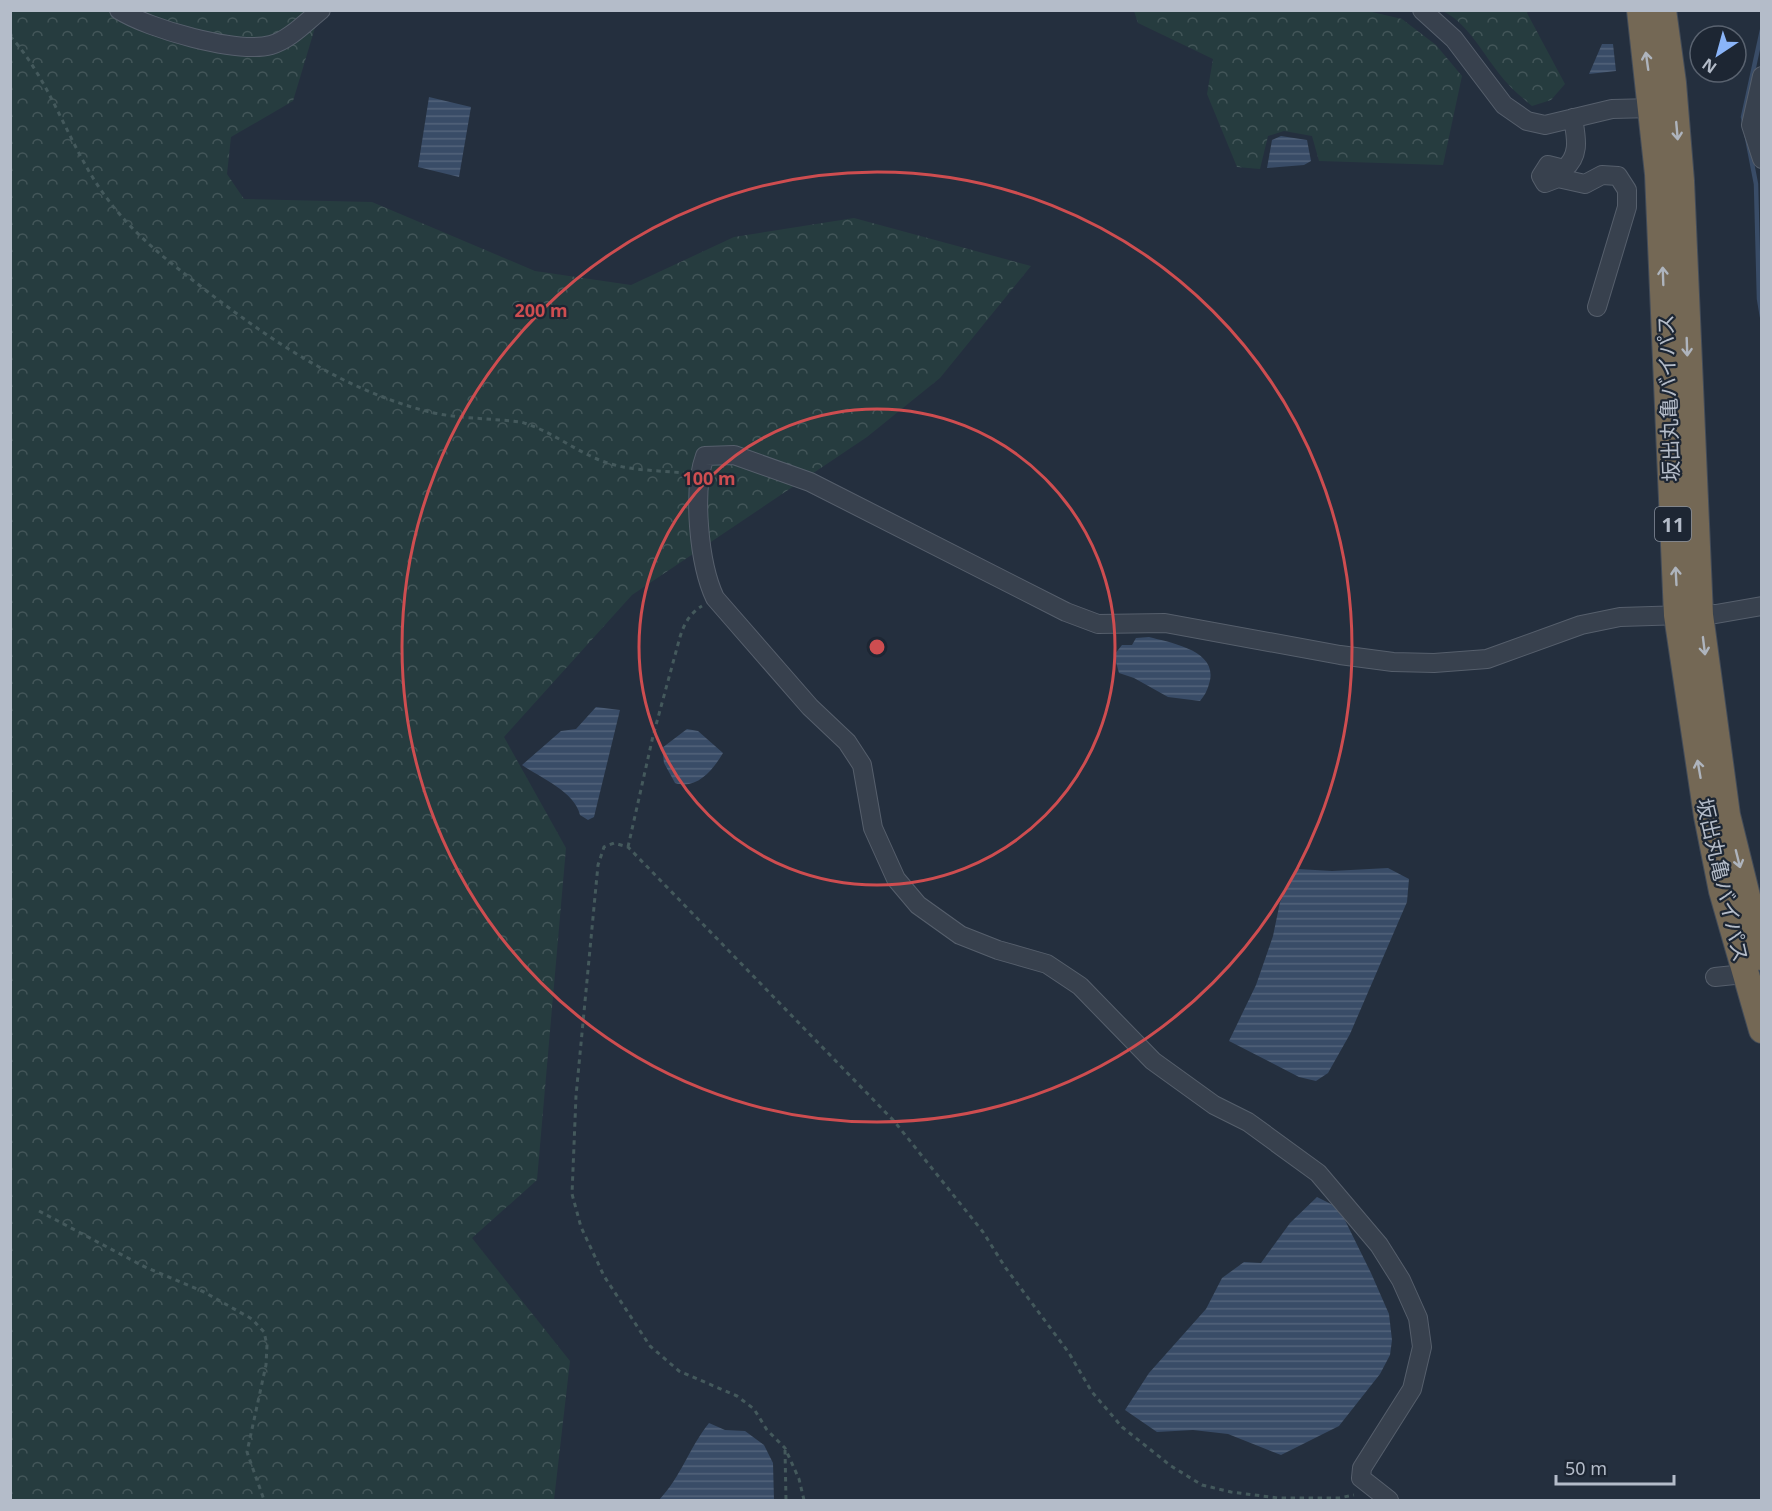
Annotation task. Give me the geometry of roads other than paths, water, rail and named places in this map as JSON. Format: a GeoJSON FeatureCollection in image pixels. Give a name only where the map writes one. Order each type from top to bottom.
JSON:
{"type":"FeatureCollection","features":[{"type":"Feature","properties":{"kind":"highway","name":"坂出丸亀バイパス"},"geometry":{"type":"LineString","coordinates":[[1640,10],[1653,108],[1689,615],[1727,815],[1753,966],[1761,1030]]}},
{"type":"Feature","properties":{"kind":"highway","name":"坂出丸亀バイパス"},"geometry":{"type":"LineString","coordinates":[[1663,10],[1673,83],[1681,181],[1689,615]]}},
{"type":"Feature","properties":{"kind":"street"},"geometry":{"type":"LineString","coordinates":[[119,10],[146,25],[249,48],[273,44],[296,31],[321,10]]}},
{"type":"Feature","properties":{"kind":"street"},"geometry":{"type":"LineString","coordinates":[[1422,10],[1454,39],[1504,105],[1527,121],[1545,125],[1612,109],[1653,108]]}},
{"type":"Feature","properties":{"kind":"street"},"geometry":{"type":"LineString","coordinates":[[1761,76],[1751,125],[1761,159]]}},
{"type":"Feature","properties":{"kind":"street"},"geometry":{"type":"LineString","coordinates":[[1573,118],[1577,147],[1573,162],[1564,168],[1548,165],[1541,176],[1545,183],[1558,178],[1586,184],[1602,175],[1618,176],[1628,190],[1627,207],[1597,307]]}},
{"type":"Feature","properties":{"kind":"street"},"geometry":{"type":"LineString","coordinates":[[1383,1496],[1361,1478],[1362,1468],[1412,1389],[1422,1347],[1418,1318],[1401,1280],[1379,1245],[1318,1173],[1248,1122],[1214,1106],[1153,1061],[1080,986],[1047,964],[998,950],[960,935],[918,905],[896,879],[873,828],[862,765],[847,742],[810,707],[715,598],[708,584],[698,512],[698,474],[705,456],[734,455],[810,482],[1066,612],[1098,624],[1164,623],[1340,655],[1393,662],[1434,663],[1487,659],[1591,623],[1620,617],[1689,615],[1761,606]]}},
{"type":"Feature","properties":{"kind":"street"},"geometry":{"type":"LineString","coordinates":[[1715,977],[1753,966]]}},
{"type":"Feature","properties":{"kind":"water"},"geometry":{"type":"Polygon","coordinates":[[[1602,44],[1613,44],[1616,71],[1589,74],[1602,44]]]}},
{"type":"Feature","properties":{"kind":"water"},"geometry":{"type":"Polygon","coordinates":[[[429,97],[471,107],[459,177],[418,167],[429,97]]]}},
{"type":"Feature","properties":{"kind":"water"},"geometry":{"type":"Polygon","coordinates":[[[1281,136],[1307,140],[1311,161],[1304,165],[1267,168],[1272,140],[1281,136]]]}},
{"type":"Feature","properties":{"kind":"water"},"geometry":{"type":"Polygon","coordinates":[[[1149,637],[1192,650],[1208,664],[1211,673],[1209,684],[1200,701],[1168,697],[1134,678],[1119,673],[1114,655],[1122,645],[1132,645],[1136,638],[1149,637]]]}},
{"type":"Feature","properties":{"kind":"water"},"geometry":{"type":"Polygon","coordinates":[[[596,707],[620,710],[594,817],[588,820],[580,815],[572,799],[564,792],[522,765],[561,731],[576,729],[596,707]]]}},
{"type":"Feature","properties":{"kind":"water"},"geometry":{"type":"Polygon","coordinates":[[[687,729],[698,731],[723,753],[704,777],[690,784],[675,783],[664,763],[662,748],[687,729]]]}},
{"type":"Feature","properties":{"kind":"water"},"geometry":{"type":"Polygon","coordinates":[[[1388,868],[1409,879],[1407,902],[1350,1034],[1328,1073],[1316,1081],[1299,1077],[1229,1041],[1256,985],[1273,936],[1280,902],[1298,869],[1332,871],[1388,868]]]}},
{"type":"Feature","properties":{"kind":"water"},"geometry":{"type":"Polygon","coordinates":[[[1317,1197],[1339,1208],[1389,1314],[1392,1340],[1390,1355],[1380,1374],[1339,1426],[1281,1455],[1228,1434],[1193,1430],[1157,1432],[1125,1410],[1149,1373],[1206,1309],[1222,1278],[1244,1262],[1261,1263],[1290,1223],[1317,1197]]]}},
{"type":"Feature","properties":{"kind":"water"},"geometry":{"type":"Polygon","coordinates":[[[709,1423],[725,1430],[745,1431],[764,1445],[773,1463],[774,1500],[659,1500],[673,1482],[709,1423]]]}},
{"type":"Feature","properties":{"kind":"waterway"},"geometry":{"type":"LineString","coordinates":[[1762,30],[1743,117],[1756,184],[1759,299],[1762,317]]}}]}
